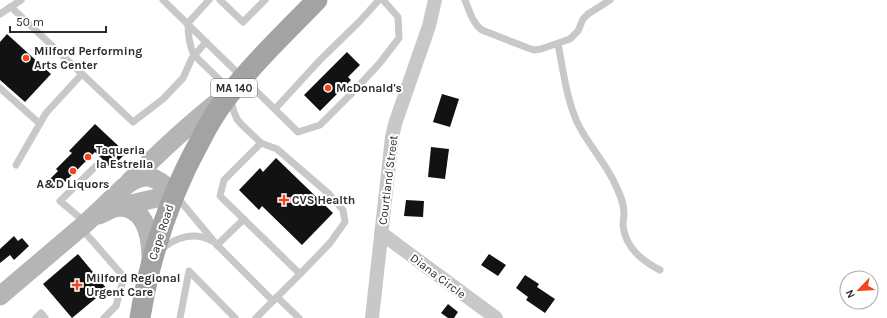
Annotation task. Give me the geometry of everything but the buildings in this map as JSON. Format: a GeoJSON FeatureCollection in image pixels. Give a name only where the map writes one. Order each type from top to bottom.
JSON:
{"type":"FeatureCollection","features":[{"type":"Feature","properties":{"kind":"main road","name":"MA 140"},"geometry":{"type":"LineString","coordinates":[[174,194],[199,142],[218,109],[237,85],[317,0]]}},
{"type":"Feature","properties":{"kind":"main road"},"geometry":{"type":"LineString","coordinates":[[0,296],[84,225],[182,131],[237,85]]}},
{"type":"Feature","properties":{"kind":"main road"},"geometry":{"type":"LineString","coordinates":[[124,187],[130,182],[139,178],[147,177],[161,181],[174,194]]}},
{"type":"Feature","properties":{"kind":"main road"},"geometry":{"type":"LineString","coordinates":[[84,225],[105,212],[119,207],[174,194]]}},
{"type":"Feature","properties":{"kind":"main road","name":"Cape Road"},"geometry":{"type":"LineString","coordinates":[[140,318],[151,263],[161,228],[174,194]]}},
{"type":"Feature","properties":{"kind":"main road"},"geometry":{"type":"LineString","coordinates":[[119,207],[127,207],[131,209],[144,221],[150,242],[151,263]]}},
{"type":"Feature","properties":{"kind":"street","name":"Courtland Street"},"geometry":{"type":"LineString","coordinates":[[372,318],[393,131],[429,26],[435,0]]}},
{"type":"Feature","properties":{"kind":"street","name":"Diana Circle"},"geometry":{"type":"LineString","coordinates":[[381,233],[496,318]]}},
{"type":"Feature","properties":{"kind":"lane"},"geometry":{"type":"LineString","coordinates":[[0,14],[21,0]]}},
{"type":"Feature","properties":{"kind":"lane"},"geometry":{"type":"LineString","coordinates":[[163,0],[206,42],[237,85],[232,105],[237,119],[261,143],[277,149],[329,194],[343,210],[345,222],[330,243],[256,318]]}},
{"type":"Feature","properties":{"kind":"lane"},"geometry":{"type":"LineString","coordinates":[[210,0],[188,23],[190,46],[194,55],[275,109],[298,132],[320,125],[379,64],[399,38],[398,17],[384,0]]}},
{"type":"Feature","properties":{"kind":"lane"},"geometry":{"type":"LineString","coordinates":[[220,0],[243,22],[264,0]]}},
{"type":"Feature","properties":{"kind":"lane"},"geometry":{"type":"LineString","coordinates":[[275,109],[320,60],[380,0]]}},
{"type":"Feature","properties":{"kind":"lane"},"geometry":{"type":"LineString","coordinates":[[465,0],[478,28],[534,50],[558,44],[570,39],[578,30],[588,14],[610,0]]}},
{"type":"Feature","properties":{"kind":"lane"},"geometry":{"type":"LineString","coordinates":[[11,7],[133,122],[163,99],[183,78],[194,55],[206,42]]}},
{"type":"Feature","properties":{"kind":"lane"},"geometry":{"type":"LineString","coordinates":[[558,44],[574,114],[581,130],[607,169],[620,194],[624,213],[624,233],[628,242],[641,259],[660,270]]}},
{"type":"Feature","properties":{"kind":"lane"},"geometry":{"type":"LineString","coordinates":[[16,165],[46,113],[82,74]]}},
{"type":"Feature","properties":{"kind":"lane"},"geometry":{"type":"LineString","coordinates":[[0,88],[39,123]]}},
{"type":"Feature","properties":{"kind":"lane"},"geometry":{"type":"LineString","coordinates":[[261,143],[224,180],[220,196],[300,274]]}},
{"type":"Feature","properties":{"kind":"lane"},"geometry":{"type":"LineString","coordinates":[[98,165],[60,201],[84,225],[124,277],[116,306],[104,318]]}},
{"type":"Feature","properties":{"kind":"lane"},"geometry":{"type":"LineString","coordinates":[[174,194],[217,245],[275,299],[299,318]]}},
{"type":"Feature","properties":{"kind":"lane"},"geometry":{"type":"LineString","coordinates":[[217,245],[244,219]]}},
{"type":"Feature","properties":{"kind":"lane"},"geometry":{"type":"LineString","coordinates":[[151,263],[155,256],[168,244],[185,237],[200,236],[217,245]]}},
{"type":"Feature","properties":{"kind":"lane"},"geometry":{"type":"LineString","coordinates":[[180,318],[189,271],[235,318]]}},
{"type":"Feature","properties":{"kind":"lane"},"geometry":{"type":"LineString","coordinates":[[36,318],[41,313],[45,318]]}},
{"type":"Feature","properties":{"kind":"place","name":"Milford Performing Arts Center"},"geometry":{"type":"Point","coordinates":[26,58]}},
{"type":"Feature","properties":{"kind":"place","name":"McDonald's"},"geometry":{"type":"Point","coordinates":[328,88]}},
{"type":"Feature","properties":{"kind":"place","name":"Taqueria la Estrella"},"geometry":{"type":"Point","coordinates":[88,157]}},
{"type":"Feature","properties":{"kind":"place","name":"A&D Liquors"},"geometry":{"type":"Point","coordinates":[73,171]}},
{"type":"Feature","properties":{"kind":"place","name":"CVS Health"},"geometry":{"type":"Point","coordinates":[284,200]}},
{"type":"Feature","properties":{"kind":"place","name":"Milford Regional Urgent Care"},"geometry":{"type":"Point","coordinates":[77,285]}}]}
